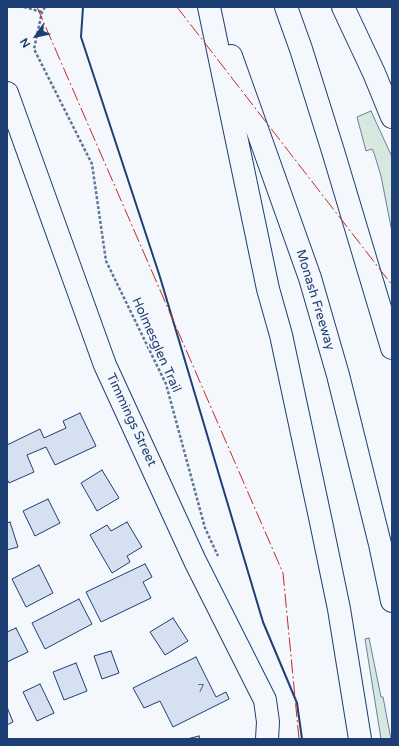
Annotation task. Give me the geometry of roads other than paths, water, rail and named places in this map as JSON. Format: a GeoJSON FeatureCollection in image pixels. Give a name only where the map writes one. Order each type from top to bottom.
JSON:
{"type":"FeatureCollection","features":[{"type":"Feature","properties":{"kind":"main road"},"geometry":{"type":"LineString","coordinates":[[209,7],[268,289],[281,335],[323,530],[339,609],[360,739]]}},
{"type":"Feature","properties":{"kind":"main road","name":"Monash Freeway"},"geometry":{"type":"LineString","coordinates":[[214,7],[310,278],[340,382],[380,544],[392,601]]}},
{"type":"Feature","properties":{"kind":"main road"},"geometry":{"type":"LineString","coordinates":[[286,7],[301,49],[333,151],[392,348]]}},
{"type":"Feature","properties":{"kind":"main road"},"geometry":{"type":"LineString","coordinates":[[343,7],[374,73],[392,116]]}},
{"type":"Feature","properties":{"kind":"main road","name":"Timmings Street"},"geometry":{"type":"LineString","coordinates":[[7,93],[105,364],[196,561],[265,700],[268,722],[267,739]]}}]}
